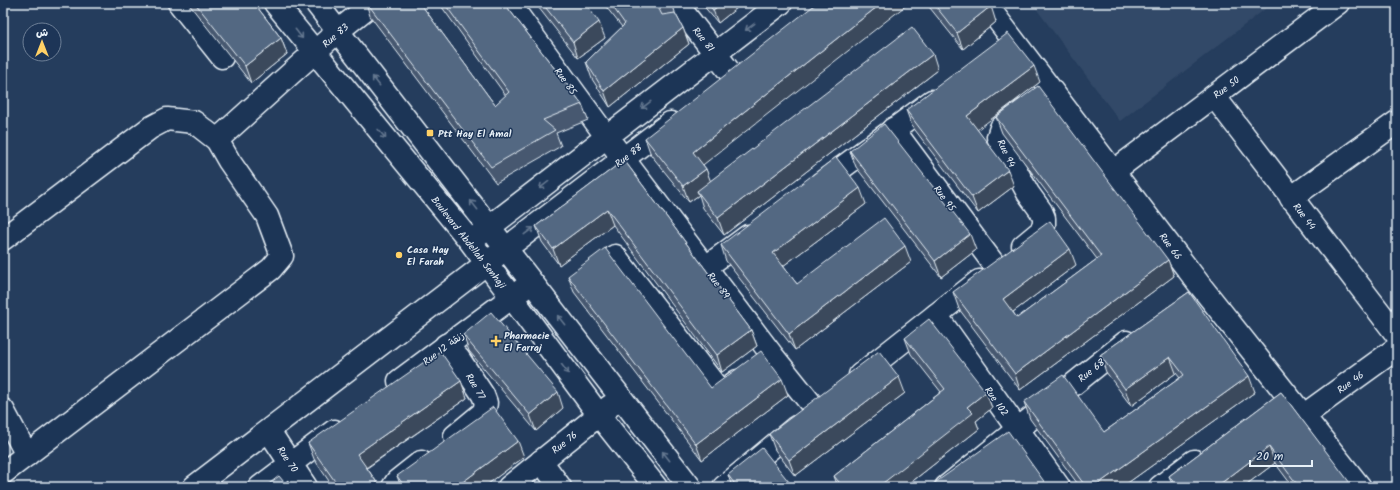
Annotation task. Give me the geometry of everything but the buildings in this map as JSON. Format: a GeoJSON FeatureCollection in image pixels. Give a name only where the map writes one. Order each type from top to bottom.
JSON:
{"type":"FeatureCollection","features":[{"type":"Feature","properties":{"kind":"street"},"geometry":{"type":"LineString","coordinates":[[179,3],[222,57]]}},
{"type":"Feature","properties":{"kind":"street","name":"Boulevard Abdellah Senhaji"},"geometry":{"type":"LineString","coordinates":[[275,3],[470,241],[599,414],[656,487]]}},
{"type":"Feature","properties":{"kind":"street"},"geometry":{"type":"LineString","coordinates":[[316,3],[491,227],[620,398],[690,487]]}},
{"type":"Feature","properties":{"kind":"street","name":"Rue 83"},"geometry":{"type":"LineString","coordinates":[[217,140],[338,32],[373,3]]}},
{"type":"Feature","properties":{"kind":"street","name":"Rue 85"},"geometry":{"type":"LineString","coordinates":[[509,3],[606,136],[624,158]]}},
{"type":"Feature","properties":{"kind":"street","name":"Rue 81"},"geometry":{"type":"LineString","coordinates":[[676,3],[732,75]]}},
{"type":"Feature","properties":{"kind":"street"},"geometry":{"type":"LineString","coordinates":[[470,241],[491,227],[606,136],[781,3]]}},
{"type":"Feature","properties":{"kind":"street","name":"Rue 66"},"geometry":{"type":"LineString","coordinates":[[985,3],[1053,89],[1199,284],[1360,487]]}},
{"type":"Feature","properties":{"kind":"street","name":"Rue 50"},"geometry":{"type":"LineString","coordinates":[[1114,171],[1338,3]]}},
{"type":"Feature","properties":{"kind":"street"},"geometry":{"type":"LineString","coordinates":[[995,54],[1014,40]]}},
{"type":"Feature","properties":{"kind":"street"},"geometry":{"type":"LineString","coordinates":[[714,89],[751,61]]}},
{"type":"Feature","properties":{"kind":"street"},"geometry":{"type":"LineString","coordinates":[[806,194],[950,87]]}},
{"type":"Feature","properties":{"kind":"street","name":"Rue 94"},"geometry":{"type":"LineString","coordinates":[[996,267],[1041,231],[1044,225],[1041,211],[1028,193],[998,137],[1001,128],[1053,89]]}},
{"type":"Feature","properties":{"kind":"street","name":"Rue 44"},"geometry":{"type":"LineString","coordinates":[[1214,96],[1397,335]]}},
{"type":"Feature","properties":{"kind":"street","name":"Rue 88"},"geometry":{"type":"LineString","coordinates":[[194,487],[269,431],[486,262],[684,112]]}},
{"type":"Feature","properties":{"kind":"street"},"geometry":{"type":"LineString","coordinates":[[3,239],[150,128],[167,119],[194,122],[217,140],[229,161],[266,216],[282,256],[271,268],[3,473]]}},
{"type":"Feature","properties":{"kind":"street"},"geometry":{"type":"LineString","coordinates":[[1291,198],[1397,122]]}},
{"type":"Feature","properties":{"kind":"street","name":"Rue 95"},"geometry":{"type":"LineString","coordinates":[[893,129],[996,267]]}},
{"type":"Feature","properties":{"kind":"street","name":"Rue 89"},"geometry":{"type":"LineString","coordinates":[[624,158],[706,267],[761,363],[816,410]]}},
{"type":"Feature","properties":{"kind":"street"},"geometry":{"type":"LineString","coordinates":[[706,267],[762,226]]}},
{"type":"Feature","properties":{"kind":"street"},"geometry":{"type":"LineString","coordinates":[[615,256],[721,393],[761,363]]}},
{"type":"Feature","properties":{"kind":"street"},"geometry":{"type":"LineString","coordinates":[[724,487],[816,410],[996,267]]}},
{"type":"Feature","properties":{"kind":"street","name":"Rue 12 زنقة"},"geometry":{"type":"LineString","coordinates":[[385,392],[532,282]]}},
{"type":"Feature","properties":{"kind":"street"},"geometry":{"type":"LineString","coordinates":[[1181,298],[1199,284]]}},
{"type":"Feature","properties":{"kind":"street","name":"Rue 102"},"geometry":{"type":"LineString","coordinates":[[936,315],[1059,487]]}},
{"type":"Feature","properties":{"kind":"street","name":"Rue 68"},"geometry":{"type":"LineString","coordinates":[[946,487],[1145,327]]}},
{"type":"Feature","properties":{"kind":"street","name":"Rue 77"},"geometry":{"type":"LineString","coordinates":[[393,487],[397,481],[484,412],[486,403],[483,396],[459,360],[446,345]]}},
{"type":"Feature","properties":{"kind":"street","name":"Rue 46"},"geometry":{"type":"LineString","coordinates":[[1303,416],[1397,348]]}},
{"type":"Feature","properties":{"kind":"street"},"geometry":{"type":"LineString","coordinates":[[1266,406],[1285,392]]}},
{"type":"Feature","properties":{"kind":"street","name":"Rue 76"},"geometry":{"type":"LineString","coordinates":[[509,487],[620,398]]}},
{"type":"Feature","properties":{"kind":"street"},"geometry":{"type":"LineString","coordinates":[[3,410],[27,455]]}},
{"type":"Feature","properties":{"kind":"street"},"geometry":{"type":"LineString","coordinates":[[260,487],[348,421]]}},
{"type":"Feature","properties":{"kind":"street","name":"Rue 70"},"geometry":{"type":"LineString","coordinates":[[269,431],[306,487]]}},
{"type":"Feature","properties":{"kind":"street"},"geometry":{"type":"LineString","coordinates":[[1160,487],[1210,449]]}},
{"type":"Feature","properties":{"kind":"street"},"geometry":{"type":"LineString","coordinates":[[541,461],[560,487]]}},
{"type":"Feature","properties":{"kind":"shaded area"},"geometry":{"type":"Polygon","coordinates":[[[1032,3],[1273,3],[1120,121],[1032,3]]]}},
{"type":"Feature","properties":{"kind":"place","name":"Ptt Hay El Amal"},"geometry":{"type":"Point","coordinates":[430,133]}},
{"type":"Feature","properties":{"kind":"place","name":"Casa Hay El Farah"},"geometry":{"type":"Point","coordinates":[399,255]}},
{"type":"Feature","properties":{"kind":"place","name":"Pharmacie El Farraj"},"geometry":{"type":"Point","coordinates":[496,341]}}]}
